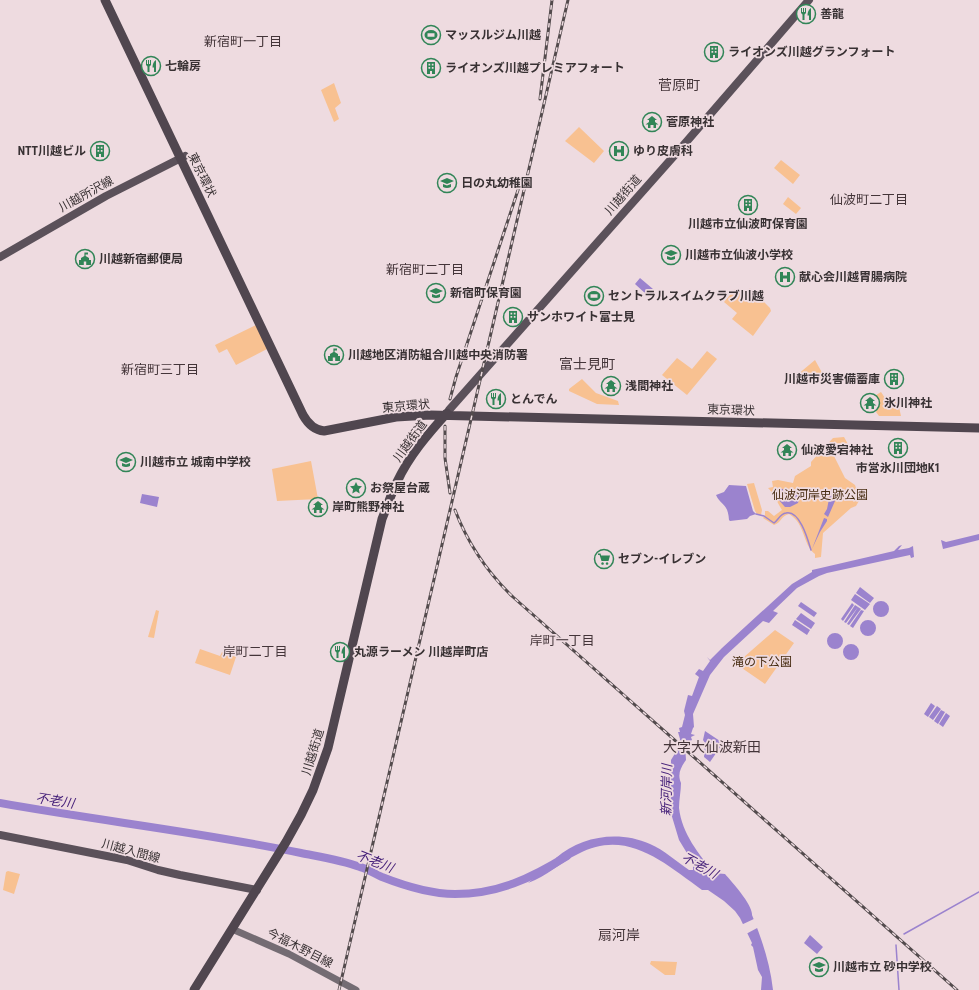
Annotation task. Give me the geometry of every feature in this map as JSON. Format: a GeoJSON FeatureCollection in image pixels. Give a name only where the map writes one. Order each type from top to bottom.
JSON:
{"type":"FeatureCollection","features":[{"type":"Feature","properties":{"kind":"highway","name":"東京環状"},"geometry":{"type":"LineString","coordinates":[[105,0],[307,412],[312,419],[321,424],[329,425],[413,411],[465,414],[979,422]]}},
{"type":"Feature","properties":{"kind":"highway","name":"東京環状"},"geometry":{"type":"LineString","coordinates":[[110,0],[182,157],[308,423],[316,429],[324,431],[396,417],[447,413]]}},
{"type":"Feature","properties":{"kind":"highway","name":"川越街道"},"geometry":{"type":"LineString","coordinates":[[194,990],[285,844],[313,790],[328,748],[379,531],[386,509],[394,487],[403,471],[431,430],[447,413]]}},
{"type":"Feature","properties":{"kind":"highway","name":"東京環状"},"geometry":{"type":"LineString","coordinates":[[479,414],[979,428]]}},
{"type":"Feature","properties":{"kind":"highway"},"geometry":{"type":"LineString","coordinates":[[424,416],[432,423],[431,430]]}},
{"type":"Feature","properties":{"kind":"main road","name":"川越街道"},"geometry":{"type":"LineString","coordinates":[[447,413],[681,148],[809,0]]}},
{"type":"Feature","properties":{"kind":"main road","name":"川越所沢線"},"geometry":{"type":"LineString","coordinates":[[0,257],[100,199],[182,157]]}},
{"type":"Feature","properties":{"kind":"main road","name":"川越入間線"},"geometry":{"type":"LineString","coordinates":[[0,835],[127,860],[158,870],[257,890]]}},
{"type":"Feature","properties":{"kind":"main road","name":"今福木野目線"},"geometry":{"type":"LineString","coordinates":[[232,929],[289,954],[356,990]]}},
{"type":"Feature","properties":{"kind":"green space"},"geometry":{"type":"Polygon","coordinates":[[[334,83],[341,103],[335,108],[339,119],[334,122],[321,90],[334,83]]]}},
{"type":"Feature","properties":{"kind":"green space"},"geometry":{"type":"Polygon","coordinates":[[[579,127],[604,151],[594,163],[565,141],[579,127]]]}},
{"type":"Feature","properties":{"kind":"green space"},"geometry":{"type":"Polygon","coordinates":[[[781,160],[800,175],[793,184],[774,168],[781,160]]]}},
{"type":"Feature","properties":{"kind":"green space"},"geometry":{"type":"Polygon","coordinates":[[[788,197],[801,208],[796,214],[783,204],[788,197]]]}},
{"type":"Feature","properties":{"kind":"green space"},"geometry":{"type":"Polygon","coordinates":[[[750,288],[770,308],[771,311],[753,336],[732,319],[737,313],[724,302],[735,289],[743,294],[750,288]]]}},
{"type":"Feature","properties":{"kind":"green space"},"geometry":{"type":"Polygon","coordinates":[[[256,325],[267,349],[236,365],[227,349],[219,353],[215,345],[256,325]]]}},
{"type":"Feature","properties":{"kind":"green space"},"geometry":{"type":"Polygon","coordinates":[[[707,351],[717,359],[687,395],[662,375],[677,358],[692,369],[707,351]]]}},
{"type":"Feature","properties":{"kind":"green space"},"geometry":{"type":"Polygon","coordinates":[[[815,360],[825,378],[794,384],[791,380],[815,360]]]}},
{"type":"Feature","properties":{"kind":"green space"},"geometry":{"type":"Polygon","coordinates":[[[582,379],[596,393],[618,401],[619,405],[597,404],[569,391],[569,389],[582,379]]]}},
{"type":"Feature","properties":{"kind":"green space"},"geometry":{"type":"Polygon","coordinates":[[[881,392],[887,401],[892,397],[899,407],[901,416],[879,416],[876,412],[879,406],[873,397],[881,392]]]}},
{"type":"Feature","properties":{"kind":"green space","name":"仙波河岸史跡公園"},"geometry":{"type":"Polygon","coordinates":[[[844,437],[849,446],[834,456],[845,478],[855,485],[860,499],[856,506],[851,508],[823,533],[821,557],[815,558],[815,554],[808,545],[801,528],[789,514],[784,516],[774,525],[763,518],[765,511],[768,511],[774,516],[782,510],[774,495],[768,488],[773,487],[772,481],[778,480],[793,483],[795,476],[811,466],[811,462],[833,438],[844,437]]]}},
{"type":"Feature","properties":{"kind":"green space"},"geometry":{"type":"Polygon","coordinates":[[[311,461],[318,499],[277,501],[272,469],[311,461]]]}},
{"type":"Feature","properties":{"kind":"green space"},"geometry":{"type":"Polygon","coordinates":[[[754,483],[762,510],[761,515],[757,514],[755,511],[747,484],[754,483]]]}},
{"type":"Feature","properties":{"kind":"green space"},"geometry":{"type":"Polygon","coordinates":[[[156,610],[159,611],[154,638],[148,637],[156,610]]]}},
{"type":"Feature","properties":{"kind":"green space","name":"滝の下公園"},"geometry":{"type":"Polygon","coordinates":[[[775,630],[794,643],[765,684],[736,664],[775,630]]]}},
{"type":"Feature","properties":{"kind":"green space"},"geometry":{"type":"Polygon","coordinates":[[[200,649],[220,656],[222,652],[236,657],[230,675],[195,663],[200,649]]]}},
{"type":"Feature","properties":{"kind":"green space"},"geometry":{"type":"Polygon","coordinates":[[[8,871],[20,874],[14,894],[3,890],[6,872],[8,871]]]}},
{"type":"Feature","properties":{"kind":"green space"},"geometry":{"type":"Polygon","coordinates":[[[651,961],[677,962],[675,975],[665,975],[650,964],[651,961]]]}},
{"type":"Feature","properties":{"kind":"water"},"geometry":{"type":"Polygon","coordinates":[[[640,278],[653,289],[647,295],[635,284],[640,278]]]}},
{"type":"Feature","properties":{"kind":"water"},"geometry":{"type":"Polygon","coordinates":[[[729,485],[746,486],[753,511],[756,514],[747,519],[729,520],[726,508],[716,495],[724,492],[729,485]]]}},
{"type":"Feature","properties":{"kind":"water"},"geometry":{"type":"Polygon","coordinates":[[[776,488],[783,489],[783,496],[786,500],[785,495],[793,491],[801,492],[798,503],[790,507],[785,507],[777,498],[774,490],[776,488]]]}},
{"type":"Feature","properties":{"kind":"water"},"geometry":{"type":"Polygon","coordinates":[[[835,488],[837,490],[835,501],[828,517],[824,514],[827,509],[831,489],[835,488]]]}},
{"type":"Feature","properties":{"kind":"water"},"geometry":{"type":"Polygon","coordinates":[[[142,494],[159,497],[157,507],[140,503],[142,494]]]}},
{"type":"Feature","properties":{"kind":"water"},"geometry":{"type":"Polygon","coordinates":[[[824,518],[827,519],[827,521],[812,549],[824,518]]]}},
{"type":"Feature","properties":{"kind":"water"},"geometry":{"type":"Polygon","coordinates":[[[979,534],[979,540],[943,549],[941,540],[946,542],[979,534]]]}},
{"type":"Feature","properties":{"kind":"water"},"geometry":{"type":"Polygon","coordinates":[[[902,545],[898,550],[913,546],[914,557],[911,558],[910,555],[827,573],[797,588],[773,611],[778,613],[769,623],[763,621],[724,657],[710,675],[693,714],[694,727],[691,734],[695,735],[691,737],[692,740],[686,746],[686,760],[681,768],[680,774],[681,783],[679,808],[681,817],[687,835],[708,866],[714,873],[725,874],[742,894],[749,906],[765,952],[773,990],[761,990],[762,977],[758,970],[753,947],[751,945],[752,943],[735,911],[708,890],[702,890],[673,869],[644,852],[629,847],[613,845],[596,847],[572,857],[541,877],[528,883],[559,863],[558,860],[561,858],[556,858],[566,851],[589,840],[613,836],[626,837],[655,846],[689,870],[693,870],[693,863],[679,840],[670,810],[669,792],[671,760],[679,747],[680,739],[678,732],[680,732],[679,728],[682,727],[688,695],[692,696],[699,677],[695,674],[699,669],[703,671],[710,661],[707,657],[710,660],[792,584],[812,572],[812,570],[894,551],[902,545]]]}},
{"type":"Feature","properties":{"kind":"water"},"geometry":{"type":"Polygon","coordinates":[[[860,587],[874,598],[870,603],[856,593],[860,587]]]}},
{"type":"Feature","properties":{"kind":"water"},"geometry":{"type":"Polygon","coordinates":[[[855,594],[870,604],[865,610],[851,600],[855,594]]]}},
{"type":"Feature","properties":{"kind":"water"},"geometry":{"type":"Polygon","coordinates":[[[881,601],[887,603],[889,609],[887,615],[881,617],[875,615],[873,609],[875,603],[881,601]]]}},
{"type":"Feature","properties":{"kind":"water"},"geometry":{"type":"Polygon","coordinates":[[[801,602],[817,613],[814,617],[798,606],[801,602]]]}},
{"type":"Feature","properties":{"kind":"water"},"geometry":{"type":"Polygon","coordinates":[[[852,603],[854,605],[843,621],[841,619],[852,603]]]}},
{"type":"Feature","properties":{"kind":"water"},"geometry":{"type":"Polygon","coordinates":[[[855,605],[858,607],[846,623],[844,622],[855,605]]]}},
{"type":"Feature","properties":{"kind":"water"},"geometry":{"type":"Polygon","coordinates":[[[858,607],[861,609],[849,625],[847,624],[858,607]]]}},
{"type":"Feature","properties":{"kind":"water"},"geometry":{"type":"Polygon","coordinates":[[[861,610],[864,611],[853,628],[850,626],[861,610]]]}},
{"type":"Feature","properties":{"kind":"water"},"geometry":{"type":"Polygon","coordinates":[[[801,613],[815,623],[811,629],[796,619],[801,613]]]}},
{"type":"Feature","properties":{"kind":"water"},"geometry":{"type":"Polygon","coordinates":[[[795,620],[810,630],[807,635],[792,625],[795,620]]]}},
{"type":"Feature","properties":{"kind":"water"},"geometry":{"type":"Polygon","coordinates":[[[865,620],[871,620],[876,625],[874,634],[871,636],[865,636],[860,631],[860,625],[865,620]]]}},
{"type":"Feature","properties":{"kind":"water"},"geometry":{"type":"Polygon","coordinates":[[[835,633],[842,638],[843,641],[838,648],[835,649],[828,644],[827,641],[832,634],[835,633]]]}},
{"type":"Feature","properties":{"kind":"water"},"geometry":{"type":"Polygon","coordinates":[[[851,644],[858,649],[859,652],[854,659],[851,660],[844,655],[843,652],[848,645],[851,644]]]}},
{"type":"Feature","properties":{"kind":"water"},"geometry":{"type":"Polygon","coordinates":[[[931,703],[935,706],[928,717],[924,714],[931,703]]]}},
{"type":"Feature","properties":{"kind":"water"},"geometry":{"type":"Polygon","coordinates":[[[937,706],[941,709],[933,720],[929,717],[937,706]]]}},
{"type":"Feature","properties":{"kind":"water"},"geometry":{"type":"Polygon","coordinates":[[[941,710],[945,712],[938,724],[934,721],[941,710]]]}},
{"type":"Feature","properties":{"kind":"water"},"geometry":{"type":"Polygon","coordinates":[[[946,713],[950,716],[943,727],[939,724],[946,713]]]}},
{"type":"Feature","properties":{"kind":"water"},"geometry":{"type":"Polygon","coordinates":[[[705,731],[723,743],[710,762],[704,757],[705,743],[703,740],[705,731]]]}},
{"type":"Feature","properties":{"kind":"water"},"geometry":{"type":"Polygon","coordinates":[[[810,935],[823,947],[817,954],[804,943],[810,935]]]}},
{"type":"Feature","properties":{"kind":"pier"},"geometry":{"type":"Polygon","coordinates":[[[678,740],[687,748],[687,755],[677,746],[678,740]]]}},
{"type":"Feature","properties":{"kind":"pier"},"geometry":{"type":"Polygon","coordinates":[[[756,918],[759,927],[746,934],[741,925],[756,918]]]}},
{"type":"Feature","properties":{"kind":"waterway"},"geometry":{"type":"LineString","coordinates":[[756,514],[764,516],[774,523],[784,514],[791,513],[803,527],[811,550]]}},
{"type":"Feature","properties":{"kind":"waterway","name":"不老川"},"geometry":{"type":"LineString","coordinates":[[0,803],[226,839],[323,857],[346,862],[369,870],[382,877],[409,886],[446,894],[471,893],[500,888],[528,878],[567,856]]}},
{"type":"Feature","properties":{"kind":"waterway"},"geometry":{"type":"LineString","coordinates":[[904,934],[979,892]]}},
{"type":"Feature","properties":{"kind":"waterway"},"geometry":{"type":"LineString","coordinates":[[896,945],[899,990]]}},
{"type":"Feature","properties":{"kind":"railway"},"geometry":{"type":"LineString","coordinates":[[540,99],[552,0]]}},
{"type":"Feature","properties":{"kind":"railway"},"geometry":{"type":"LineString","coordinates":[[339,990],[568,0]]}},
{"type":"Feature","properties":{"kind":"railway"},"geometry":{"type":"LineString","coordinates":[[450,399],[520,184]]}},
{"type":"Feature","properties":{"kind":"railway"},"geometry":{"type":"LineString","coordinates":[[445,426],[445,458],[450,493]]}},
{"type":"Feature","properties":{"kind":"railway"},"geometry":{"type":"LineString","coordinates":[[455,510],[472,546],[479,557],[495,578],[513,597],[957,990]]}},
{"type":"Feature","properties":{"kind":"place","name":"善龍"},"geometry":{"type":"Point","coordinates":[806,14]}},
{"type":"Feature","properties":{"kind":"place","name":"マッスルジム川越"},"geometry":{"type":"Point","coordinates":[431,35]}},
{"type":"Feature","properties":{"kind":"place","name":"ライオンズ川越グランフォート"},"geometry":{"type":"Point","coordinates":[714,52]}},
{"type":"Feature","properties":{"kind":"place","name":"七輪房"},"geometry":{"type":"Point","coordinates":[151,66]}},
{"type":"Feature","properties":{"kind":"place","name":"ライオンズ川越プレミアフォート"},"geometry":{"type":"Point","coordinates":[431,68]}},
{"type":"Feature","properties":{"kind":"place","name":"菅原神社"},"geometry":{"type":"Point","coordinates":[652,122]}},
{"type":"Feature","properties":{"kind":"place","name":"NTT川越ビル"},"geometry":{"type":"Point","coordinates":[100,151]}},
{"type":"Feature","properties":{"kind":"place","name":"ゆり皮膚科"},"geometry":{"type":"Point","coordinates":[619,151]}},
{"type":"Feature","properties":{"kind":"place","name":"日の丸幼稚園"},"geometry":{"type":"Point","coordinates":[447,183]}},
{"type":"Feature","properties":{"kind":"place","name":"川越市立仙波町保育園"},"geometry":{"type":"Point","coordinates":[748,205]}},
{"type":"Feature","properties":{"kind":"place","name":"川越市立仙波小学校"},"geometry":{"type":"Point","coordinates":[671,255]}},
{"type":"Feature","properties":{"kind":"place","name":"川越新宿郵便局"},"geometry":{"type":"Point","coordinates":[85,259]}},
{"type":"Feature","properties":{"kind":"place","name":"献心会川越胃腸病院"},"geometry":{"type":"Point","coordinates":[785,277]}},
{"type":"Feature","properties":{"kind":"place","name":"新宿町保育園"},"geometry":{"type":"Point","coordinates":[436,293]}},
{"type":"Feature","properties":{"kind":"place","name":"セントラルスイムクラブ川越"},"geometry":{"type":"Point","coordinates":[594,296]}},
{"type":"Feature","properties":{"kind":"place","name":"サンホワイト富士見"},"geometry":{"type":"Point","coordinates":[513,317]}},
{"type":"Feature","properties":{"kind":"place","name":"川越地区消防組合川越中央消防署"},"geometry":{"type":"Point","coordinates":[334,355]}},
{"type":"Feature","properties":{"kind":"place","name":"川越市災害備蓄庫"},"geometry":{"type":"Point","coordinates":[894,379]}},
{"type":"Feature","properties":{"kind":"place","name":"浅間神社"},"geometry":{"type":"Point","coordinates":[611,386]}},
{"type":"Feature","properties":{"kind":"place","name":"とんでん"},"geometry":{"type":"Point","coordinates":[496,399]}},
{"type":"Feature","properties":{"kind":"place","name":"氷川神社"},"geometry":{"type":"Point","coordinates":[870,403]}},
{"type":"Feature","properties":{"kind":"place","name":"市営氷川団地K1"},"geometry":{"type":"Point","coordinates":[898,448]}},
{"type":"Feature","properties":{"kind":"place","name":"仙波愛宕神社"},"geometry":{"type":"Point","coordinates":[787,450]}},
{"type":"Feature","properties":{"kind":"place","name":"川越市立 城南中学校"},"geometry":{"type":"Point","coordinates":[126,462]}},
{"type":"Feature","properties":{"kind":"place","name":"お祭屋台蔵"},"geometry":{"type":"Point","coordinates":[356,488]}},
{"type":"Feature","properties":{"kind":"place","name":"岸町熊野神社"},"geometry":{"type":"Point","coordinates":[318,507]}},
{"type":"Feature","properties":{"kind":"place","name":"セブン-イレブン"},"geometry":{"type":"Point","coordinates":[604,559]}},
{"type":"Feature","properties":{"kind":"place","name":"丸源ラーメン 川越岸町店"},"geometry":{"type":"Point","coordinates":[340,652]}},
{"type":"Feature","properties":{"kind":"place","name":"川越市立 砂中学校"},"geometry":{"type":"Point","coordinates":[819,967]}},
{"type":"Feature","properties":{"kind":"district","name":"新宿町一丁目"},"geometry":{"type":"Point","coordinates":[243,41]}},
{"type":"Feature","properties":{"kind":"district","name":"菅原町"},"geometry":{"type":"Point","coordinates":[679,85]}},
{"type":"Feature","properties":{"kind":"district","name":"仙波町二丁目"},"geometry":{"type":"Point","coordinates":[869,199]}},
{"type":"Feature","properties":{"kind":"district","name":"新宿町二丁目"},"geometry":{"type":"Point","coordinates":[425,269]}},
{"type":"Feature","properties":{"kind":"district","name":"富士見町"},"geometry":{"type":"Point","coordinates":[587,364]}},
{"type":"Feature","properties":{"kind":"district","name":"新宿町三丁目"},"geometry":{"type":"Point","coordinates":[160,369]}},
{"type":"Feature","properties":{"kind":"district","name":"岸町一丁目"},"geometry":{"type":"Point","coordinates":[562,640]}},
{"type":"Feature","properties":{"kind":"district","name":"岸町二丁目"},"geometry":{"type":"Point","coordinates":[255,651]}},
{"type":"Feature","properties":{"kind":"district","name":"大字大仙波新田"},"geometry":{"type":"Point","coordinates":[712,747]}},
{"type":"Feature","properties":{"kind":"district","name":"扇河岸"},"geometry":{"type":"Point","coordinates":[619,935]}},
{"type":"Feature","properties":{"kind":"water label","name":"新河岸川"},"geometry":{"type":"Point","coordinates":[666,790]}}]}
